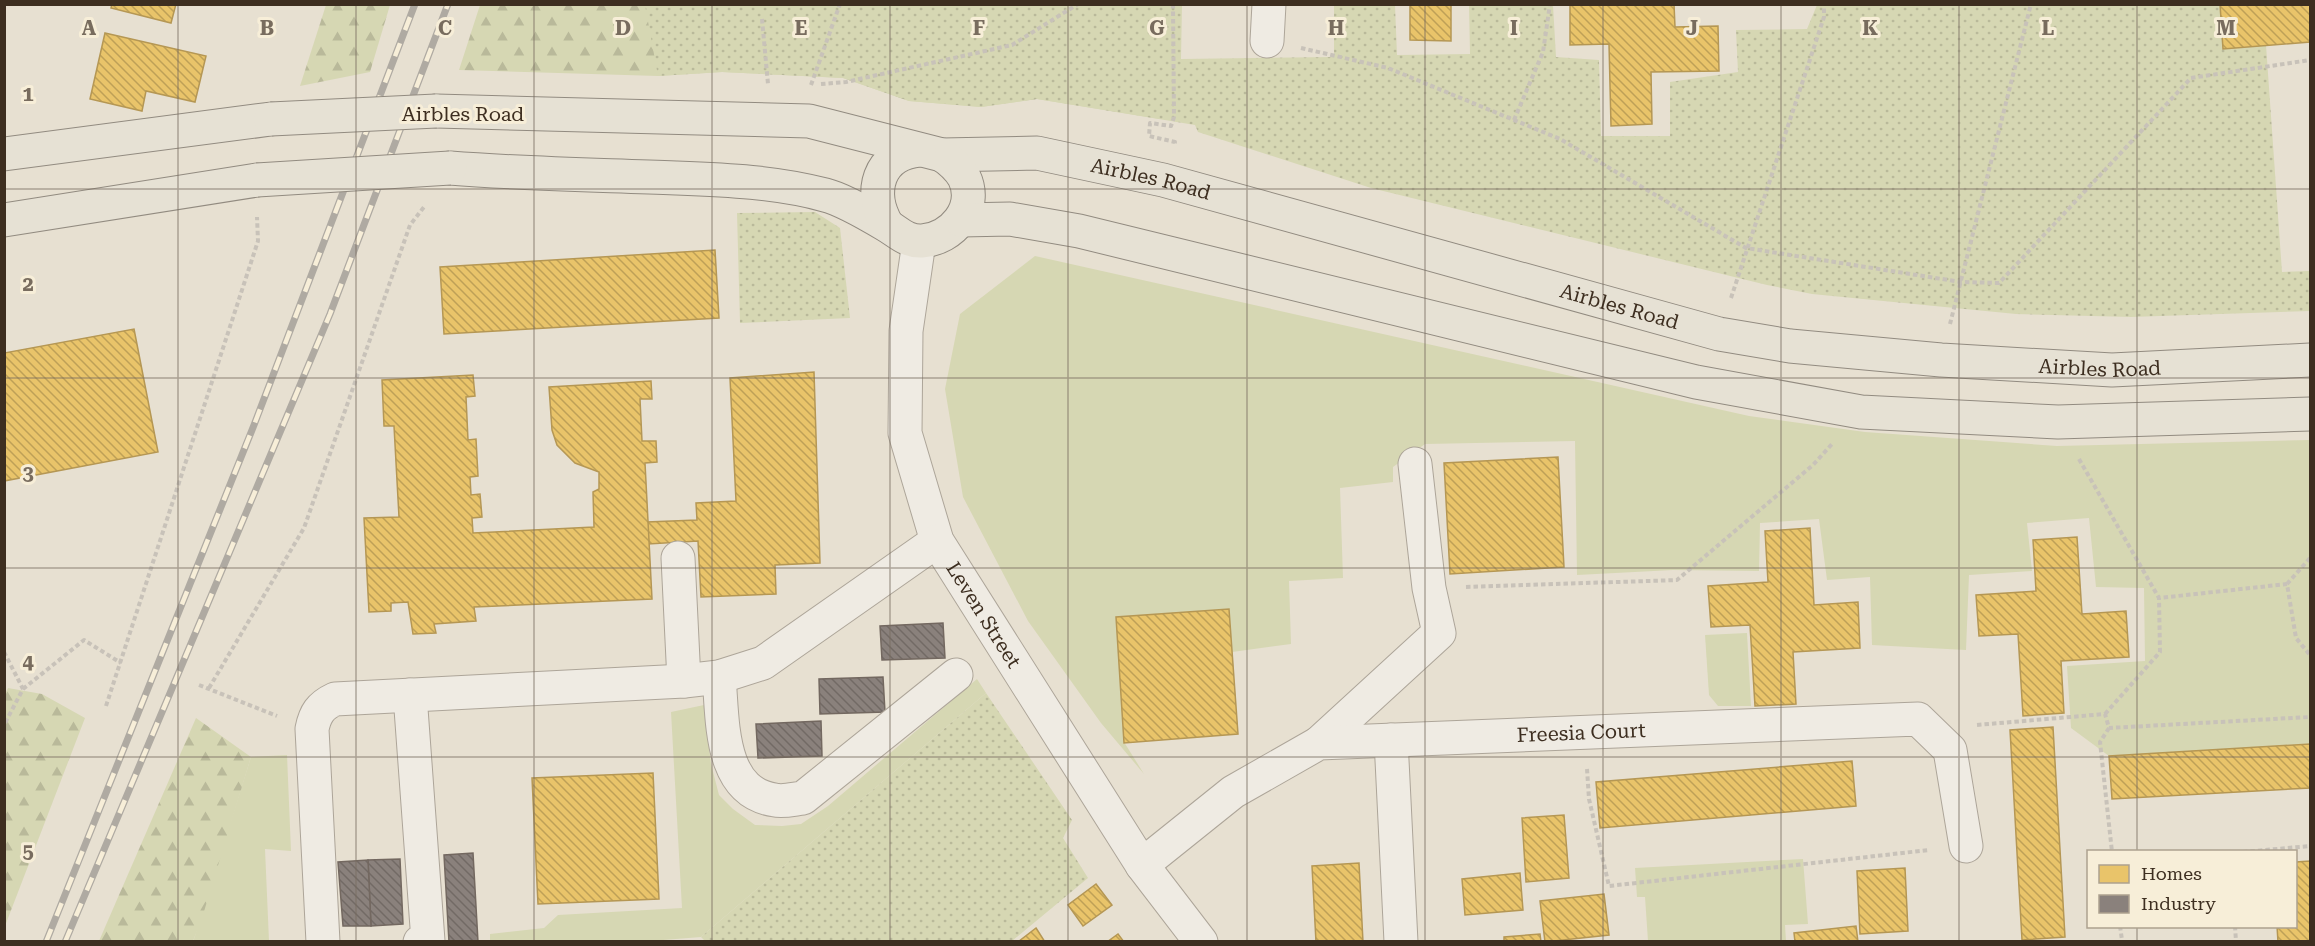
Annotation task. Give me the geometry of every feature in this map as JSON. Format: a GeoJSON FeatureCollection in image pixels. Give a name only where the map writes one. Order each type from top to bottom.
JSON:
{"type":"FeatureCollection","features":[{"type":"Feature","properties":{"kind":"main road","name":"Airbles Road"},"geometry":{"type":"LineString","coordinates":[[4,154],[271,119],[436,111],[809,121],[931,152]]}},
{"type":"Feature","properties":{"kind":"main road","name":"Airbles Road"},"geometry":{"type":"LineString","coordinates":[[887,225],[879,211],[877,189],[882,174],[892,159],[907,152],[1037,153],[1163,180],[1719,334],[1790,346],[1941,360],[2112,370],[2310,360]]}},
{"type":"Feature","properties":{"kind":"main road"},"geometry":{"type":"LineString","coordinates":[[4,220],[251,181],[454,168],[742,181],[827,195],[887,225],[904,238],[919,242],[936,239],[950,232],[961,220],[967,201],[967,186],[955,164],[931,152]]}},
{"type":"Feature","properties":{"kind":"main road"},"geometry":{"type":"LineString","coordinates":[[961,220],[1010,219],[1079,231],[1696,382],[1861,412],[2058,422],[2310,414]]}},
{"type":"Feature","properties":{"kind":"street"},"geometry":{"type":"LineString","coordinates":[[1267,41],[1269,4]]}},
{"type":"Feature","properties":{"kind":"street","name":"Leven Street"},"geometry":{"type":"LineString","coordinates":[[919,242],[906,331],[904,433],[937,541],[1142,865],[1201,942]]}},
{"type":"Feature","properties":{"kind":"street"},"geometry":{"type":"LineString","coordinates":[[1319,742],[1439,633],[1429,588],[1415,464]]}},
{"type":"Feature","properties":{"kind":"street"},"geometry":{"type":"LineString","coordinates":[[323,942],[312,729],[315,716],[323,704],[335,699],[684,681],[718,677],[763,663],[937,541]]}},
{"type":"Feature","properties":{"kind":"street"},"geometry":{"type":"LineString","coordinates":[[678,558],[684,681]]}},
{"type":"Feature","properties":{"kind":"street"},"geometry":{"type":"LineString","coordinates":[[718,677],[731,766],[746,790],[775,801],[803,798],[956,675]]}},
{"type":"Feature","properties":{"kind":"street"},"geometry":{"type":"LineString","coordinates":[[410,695],[429,941],[420,942]]}},
{"type":"Feature","properties":{"kind":"street","name":"Freesia Court"},"geometry":{"type":"LineString","coordinates":[[1142,865],[1233,792],[1319,742],[1918,719],[1950,750],[1966,846]]}},
{"type":"Feature","properties":{"kind":"street"},"geometry":{"type":"LineString","coordinates":[[1391,740],[1401,942]]}},
{"type":"Feature","properties":{"kind":"path"},"geometry":{"type":"LineString","coordinates":[[809,121],[811,84],[840,4]]}},
{"type":"Feature","properties":{"kind":"path"},"geometry":{"type":"LineString","coordinates":[[800,84],[846,82],[1011,45],[1078,4]]}},
{"type":"Feature","properties":{"kind":"path"},"geometry":{"type":"LineString","coordinates":[[1163,180],[1175,142],[1149,136],[1150,123],[1171,126],[1174,117],[1173,4]]}},
{"type":"Feature","properties":{"kind":"path"},"geometry":{"type":"LineString","coordinates":[[1514,120],[1543,52],[1550,4]]}},
{"type":"Feature","properties":{"kind":"path"},"geometry":{"type":"LineString","coordinates":[[1719,334],[1824,17],[1824,4]]}},
{"type":"Feature","properties":{"kind":"path"},"geometry":{"type":"LineString","coordinates":[[1941,360],[2031,4]]}},
{"type":"Feature","properties":{"kind":"path"},"geometry":{"type":"LineString","coordinates":[[762,19],[768,84],[779,84]]}},
{"type":"Feature","properties":{"kind":"path"},"geometry":{"type":"LineString","coordinates":[[1267,41],[1388,68],[1560,139],[1746,248],[1961,282],[1999,283],[2191,78],[2310,60]]}},
{"type":"Feature","properties":{"kind":"path"},"geometry":{"type":"LineString","coordinates":[[209,688],[304,528],[410,225],[454,168]]}},
{"type":"Feature","properties":{"kind":"path"},"geometry":{"type":"LineString","coordinates":[[106,706],[258,241],[258,220],[251,181]]}},
{"type":"Feature","properties":{"kind":"path"},"geometry":{"type":"LineString","coordinates":[[1429,588],[1677,580],[1813,465],[1861,412]]}},
{"type":"Feature","properties":{"kind":"path"},"geometry":{"type":"LineString","coordinates":[[1929,729],[2105,714],[2160,652],[2159,598],[2058,422]]}},
{"type":"Feature","properties":{"kind":"path"},"geometry":{"type":"LineString","coordinates":[[2159,598],[2287,584],[2310,558]]}},
{"type":"Feature","properties":{"kind":"path"},"geometry":{"type":"LineString","coordinates":[[2287,584],[2296,638],[2310,655]]}},
{"type":"Feature","properties":{"kind":"path"},"geometry":{"type":"LineString","coordinates":[[4,725],[23,689],[84,640],[121,663]]}},
{"type":"Feature","properties":{"kind":"path"},"geometry":{"type":"LineString","coordinates":[[4,652],[23,689]]}},
{"type":"Feature","properties":{"kind":"path"},"geometry":{"type":"LineString","coordinates":[[199,685],[260,709]]}},
{"type":"Feature","properties":{"kind":"path"},"geometry":{"type":"LineString","coordinates":[[2105,714],[2109,728],[2100,742],[2112,850]]}},
{"type":"Feature","properties":{"kind":"path"},"geometry":{"type":"LineString","coordinates":[[2109,728],[2310,717]]}},
{"type":"Feature","properties":{"kind":"path"},"geometry":{"type":"LineString","coordinates":[[1584,732],[1589,799],[1609,886],[1966,846]]}},
{"type":"Feature","properties":{"kind":"path"},"geometry":{"type":"LineString","coordinates":[[2265,850],[2310,846]]}},
{"type":"Feature","properties":{"kind":"green space"},"geometry":{"type":"Polygon","coordinates":[[[1334,4],[1395,5],[1397,55],[1470,54],[1469,5],[1553,5],[1556,57],[1599,60],[1601,136],[1670,136],[1670,82],[1738,72],[1736,30],[1807,29],[1817,5],[2220,5],[2223,48],[2266,45],[2282,272],[2310,271],[2310,311],[2131,317],[2016,314],[1812,294],[1371,188],[1198,132],[1195,125],[1037,99],[981,107],[909,101],[843,78],[722,72],[658,76],[645,5],[1182,5],[1181,59],[1334,57],[1334,4]]]}},
{"type":"Feature","properties":{"kind":"green space"},"geometry":{"type":"Polygon","coordinates":[[[326,5],[390,5],[370,72],[300,86],[326,5]]]}},
{"type":"Feature","properties":{"kind":"green space"},"geometry":{"type":"Polygon","coordinates":[[[480,5],[1182,5],[1160,119],[1037,99],[981,107],[909,101],[843,78],[722,72],[658,76],[459,70],[480,5]]]}},
{"type":"Feature","properties":{"kind":"green space"},"geometry":{"type":"Polygon","coordinates":[[[815,212],[840,228],[850,318],[740,323],[737,213],[815,212]]]}},
{"type":"Feature","properties":{"kind":"green space"},"geometry":{"type":"Polygon","coordinates":[[[1035,256],[1749,416],[1865,432],[2057,446],[2310,440],[2310,744],[2109,756],[2071,728],[2067,666],[2145,661],[2144,588],[2096,587],[2089,518],[2027,523],[2032,571],[1969,575],[1966,650],[1872,645],[1870,577],[1827,580],[1819,519],[1760,523],[1759,571],[1673,570],[1577,575],[1575,441],[1425,444],[1393,467],[1393,482],[1340,488],[1343,578],[1289,581],[1291,644],[1232,652],[1229,609],[1116,617],[1124,742],[1144,774],[1101,723],[1028,621],[963,497],[945,389],[960,314],[1035,256]]]}},
{"type":"Feature","properties":{"kind":"green space"},"geometry":{"type":"Polygon","coordinates":[[[1747,633],[1751,706],[1718,706],[1709,695],[1705,635],[1747,633]]]}},
{"type":"Feature","properties":{"kind":"green space"},"geometry":{"type":"Polygon","coordinates":[[[977,679],[986,693],[701,937],[638,942],[490,942],[490,934],[544,928],[558,915],[682,908],[671,712],[704,705],[711,764],[719,795],[733,809],[755,825],[801,824],[828,806],[977,679]]]}},
{"type":"Feature","properties":{"kind":"green space"},"geometry":{"type":"Polygon","coordinates":[[[8,688],[42,694],[85,718],[5,926],[4,696],[8,688]]]}},
{"type":"Feature","properties":{"kind":"green space"},"geometry":{"type":"Polygon","coordinates":[[[986,693],[1072,820],[1063,838],[1088,878],[1012,941],[705,941],[701,937],[986,693]]]}},
{"type":"Feature","properties":{"kind":"green space"},"geometry":{"type":"Polygon","coordinates":[[[196,718],[251,757],[193,941],[99,941],[196,718]]]}},
{"type":"Feature","properties":{"kind":"green space"},"geometry":{"type":"Polygon","coordinates":[[[287,755],[291,851],[265,849],[269,941],[193,942],[251,757],[287,755]]]}},
{"type":"Feature","properties":{"kind":"green space"},"geometry":{"type":"Polygon","coordinates":[[[1803,859],[1808,924],[1785,925],[1786,941],[1648,941],[1645,897],[1637,897],[1635,868],[1803,859]]]}},
{"type":"Feature","properties":{"kind":"building: Homes"},"geometry":{"type":"Polygon","coordinates":[[[112,4],[176,4],[171,23],[111,8],[112,4]]]}},
{"type":"Feature","properties":{"kind":"building: Homes"},"geometry":{"type":"Polygon","coordinates":[[[1410,4],[1451,4],[1451,41],[1410,40],[1410,4]]]}},
{"type":"Feature","properties":{"kind":"building: Homes"},"geometry":{"type":"Polygon","coordinates":[[[1570,4],[1674,4],[1675,27],[1718,26],[1719,71],[1651,72],[1652,124],[1611,126],[1609,44],[1570,45],[1570,4]]]}},
{"type":"Feature","properties":{"kind":"building: Homes"},"geometry":{"type":"Polygon","coordinates":[[[2220,4],[2310,4],[2310,42],[2223,49],[2220,4]]]}},
{"type":"Feature","properties":{"kind":"building: Homes"},"geometry":{"type":"Polygon","coordinates":[[[105,33],[206,56],[195,102],[146,91],[142,111],[90,99],[105,33]]]}},
{"type":"Feature","properties":{"kind":"building: Homes"},"geometry":{"type":"Polygon","coordinates":[[[715,250],[719,318],[444,334],[440,267],[715,250]]]}},
{"type":"Feature","properties":{"kind":"building: Homes"},"geometry":{"type":"Polygon","coordinates":[[[134,329],[158,452],[4,481],[4,353],[134,329]]]}},
{"type":"Feature","properties":{"kind":"building: Homes"},"geometry":{"type":"Polygon","coordinates":[[[814,372],[820,563],[775,565],[776,594],[701,597],[698,541],[648,544],[647,522],[697,520],[696,503],[736,501],[730,378],[814,372]]]}},
{"type":"Feature","properties":{"kind":"building: Homes"},"geometry":{"type":"Polygon","coordinates":[[[473,375],[475,396],[466,397],[468,440],[476,439],[478,476],[470,477],[471,495],[480,494],[482,517],[472,518],[473,533],[594,527],[593,492],[599,489],[599,472],[575,463],[557,445],[552,430],[549,387],[651,381],[652,399],[640,399],[642,441],[656,441],[657,462],[645,463],[652,599],[474,607],[476,621],[434,624],[436,633],[413,634],[408,602],[391,603],[391,611],[369,612],[364,518],[399,517],[394,426],[384,426],[382,380],[473,375]]]}},
{"type":"Feature","properties":{"kind":"building: Homes"},"geometry":{"type":"Polygon","coordinates":[[[1558,457],[1564,567],[1450,574],[1444,463],[1558,457]]]}},
{"type":"Feature","properties":{"kind":"building: Homes"},"geometry":{"type":"Polygon","coordinates":[[[1810,528],[1814,605],[1858,602],[1860,648],[1793,652],[1796,704],[1755,706],[1750,625],[1711,627],[1708,586],[1768,582],[1765,531],[1810,528]]]}},
{"type":"Feature","properties":{"kind":"building: Homes"},"geometry":{"type":"Polygon","coordinates":[[[2077,537],[2082,614],[2126,611],[2129,657],[2061,661],[2064,713],[2023,716],[2018,634],[1979,636],[1976,595],[2036,591],[2033,540],[2077,537]]]}},
{"type":"Feature","properties":{"kind":"building: Homes"},"geometry":{"type":"Polygon","coordinates":[[[1229,609],[1238,734],[1124,743],[1116,617],[1229,609]]]}},
{"type":"Feature","properties":{"kind":"building: Homes"},"geometry":{"type":"Polygon","coordinates":[[[2053,727],[2065,937],[2022,940],[2010,730],[2053,727]]]}},
{"type":"Feature","properties":{"kind":"building: Homes"},"geometry":{"type":"Polygon","coordinates":[[[2310,744],[2310,788],[2112,799],[2109,756],[2310,744]]]}},
{"type":"Feature","properties":{"kind":"building: Homes"},"geometry":{"type":"Polygon","coordinates":[[[1852,761],[1856,806],[1600,828],[1596,782],[1852,761]]]}},
{"type":"Feature","properties":{"kind":"building: Homes"},"geometry":{"type":"Polygon","coordinates":[[[653,773],[659,899],[538,904],[532,778],[653,773]]]}},
{"type":"Feature","properties":{"kind":"building: Homes"},"geometry":{"type":"Polygon","coordinates":[[[1564,815],[1569,878],[1526,882],[1522,818],[1564,815]]]}},
{"type":"Feature","properties":{"kind":"building: Homes"},"geometry":{"type":"Polygon","coordinates":[[[2310,861],[2310,942],[2278,942],[2277,928],[2297,928],[2297,862],[2310,861]]]}},
{"type":"Feature","properties":{"kind":"building: Homes"},"geometry":{"type":"Polygon","coordinates":[[[1359,863],[1363,942],[1316,942],[1312,866],[1359,863]]]}},
{"type":"Feature","properties":{"kind":"building: Homes"},"geometry":{"type":"Polygon","coordinates":[[[1905,868],[1908,931],[1860,934],[1857,871],[1905,868]]]}},
{"type":"Feature","properties":{"kind":"building: Homes"},"geometry":{"type":"Polygon","coordinates":[[[1520,873],[1523,910],[1465,915],[1462,879],[1520,873]]]}},
{"type":"Feature","properties":{"kind":"building: Homes"},"geometry":{"type":"Polygon","coordinates":[[[1096,884],[1112,905],[1083,926],[1068,905],[1096,884]]]}},
{"type":"Feature","properties":{"kind":"building: Homes"},"geometry":{"type":"Polygon","coordinates":[[[1604,894],[1609,935],[1545,942],[1540,901],[1604,894]]]}},
{"type":"Feature","properties":{"kind":"building: Homes"},"geometry":{"type":"Polygon","coordinates":[[[1856,926],[1858,942],[1795,942],[1794,933],[1856,926]]]}},
{"type":"Feature","properties":{"kind":"building: Homes"},"geometry":{"type":"Polygon","coordinates":[[[1036,928],[1045,942],[1018,942],[1036,928]]]}},
{"type":"Feature","properties":{"kind":"building: Homes"},"geometry":{"type":"Polygon","coordinates":[[[1118,934],[1124,942],[1107,942],[1118,934]]]}},
{"type":"Feature","properties":{"kind":"building: Homes"},"geometry":{"type":"Polygon","coordinates":[[[1540,934],[1541,942],[1504,942],[1504,937],[1540,934]]]}},
{"type":"Feature","properties":{"kind":"building: Industry"},"geometry":{"type":"Polygon","coordinates":[[[943,623],[945,658],[882,660],[880,626],[943,623]]]}},
{"type":"Feature","properties":{"kind":"building: Industry"},"geometry":{"type":"Polygon","coordinates":[[[883,677],[885,712],[820,714],[819,679],[883,677]]]}},
{"type":"Feature","properties":{"kind":"building: Industry"},"geometry":{"type":"Polygon","coordinates":[[[821,721],[822,756],[758,758],[756,724],[821,721]]]}},
{"type":"Feature","properties":{"kind":"building: Industry"},"geometry":{"type":"Polygon","coordinates":[[[473,853],[478,942],[449,942],[444,855],[473,853]]]}},
{"type":"Feature","properties":{"kind":"building: Industry"},"geometry":{"type":"Polygon","coordinates":[[[400,859],[403,924],[371,926],[368,860],[400,859]]]}},
{"type":"Feature","properties":{"kind":"building: Industry"},"geometry":{"type":"Polygon","coordinates":[[[368,860],[371,926],[343,926],[338,862],[368,860]]]}},
{"type":"Feature","properties":{"kind":"railway"},"geometry":{"type":"LineString","coordinates":[[46,942],[254,425],[415,4]]}},
{"type":"Feature","properties":{"kind":"railway"},"geometry":{"type":"LineString","coordinates":[[65,942],[330,314],[448,4]]}}]}
